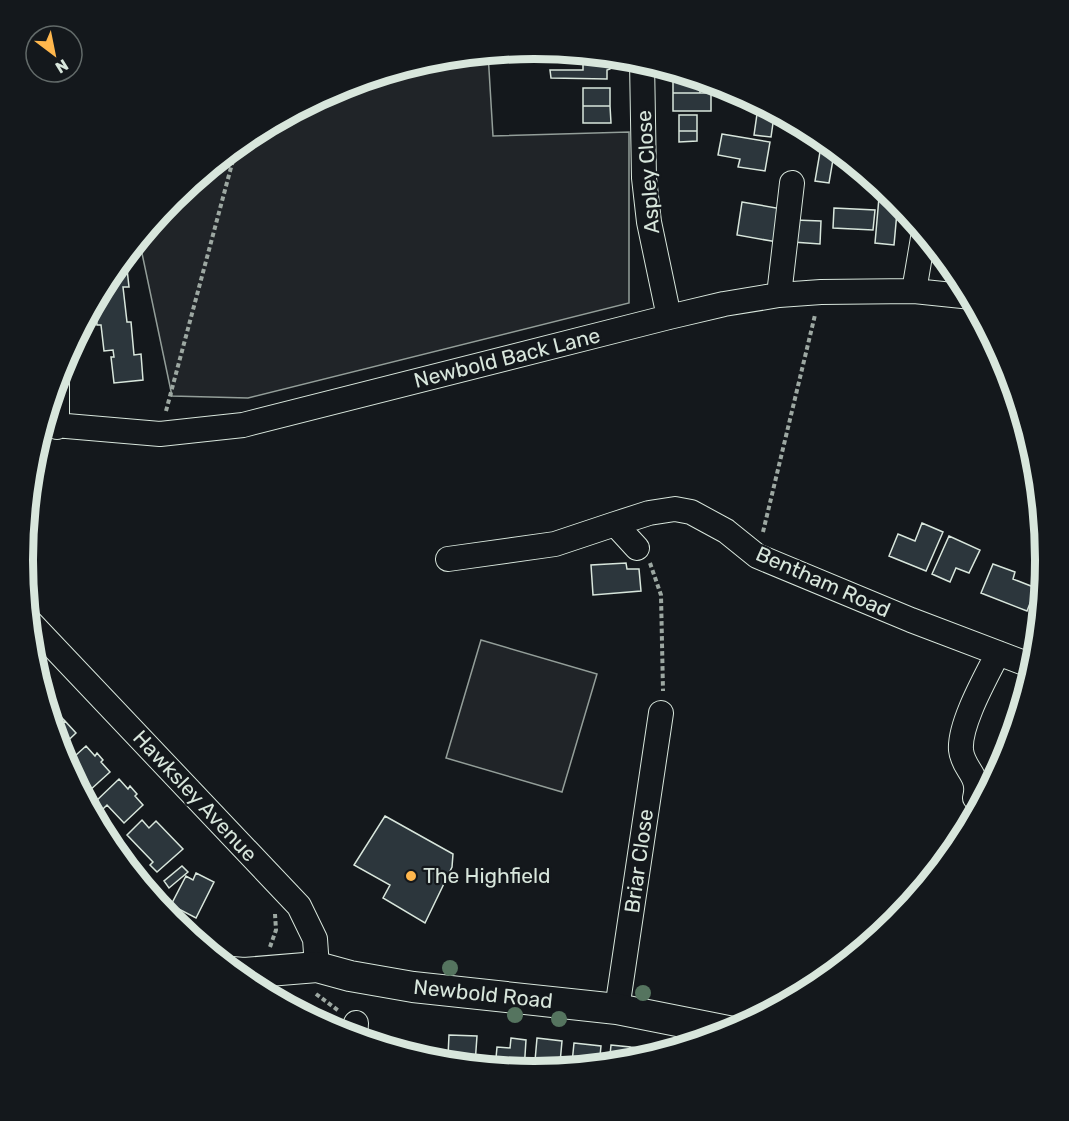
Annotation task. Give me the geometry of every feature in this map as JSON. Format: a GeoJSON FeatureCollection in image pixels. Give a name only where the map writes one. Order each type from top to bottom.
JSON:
{"type":"FeatureCollection","features":[{"type":"Feature","properties":{"kind":"main road","name":"Newbold Road"},"geometry":{"type":"LineString","coordinates":[[248,971],[317,967],[350,976],[413,987],[617,1009],[714,1028]]}},
{"type":"Feature","properties":{"kind":"street","name":"Aspley Close"},"geometry":{"type":"LineString","coordinates":[[642,71],[645,189],[649,222],[669,317]]}},
{"type":"Feature","properties":{"kind":"street"},"geometry":{"type":"LineString","coordinates":[[779,295],[792,183]]}},
{"type":"Feature","properties":{"kind":"street"},"geometry":{"type":"LineString","coordinates":[[914,291],[922,243]]}},
{"type":"Feature","properties":{"kind":"street","name":"Newbold Back Lane"},"geometry":{"type":"LineString","coordinates":[[52,426],[160,434],[243,425],[724,303],[779,295],[914,291],[960,296]]}},
{"type":"Feature","properties":{"kind":"street","name":"Bentham Road"},"geometry":{"type":"LineString","coordinates":[[448,559],[555,543],[649,513],[675,509],[691,512],[726,531],[757,556],[911,620],[1025,663]]}},
{"type":"Feature","properties":{"kind":"street"},"geometry":{"type":"LineString","coordinates":[[615,524],[637,548]]}},
{"type":"Feature","properties":{"kind":"street","name":"Hawksley Avenue"},"geometry":{"type":"LineString","coordinates":[[40,642],[299,906],[315,939],[317,967]]}},
{"type":"Feature","properties":{"kind":"street"},"geometry":{"type":"LineString","coordinates":[[975,798],[978,788],[964,759],[962,742],[969,715],[998,653]]}},
{"type":"Feature","properties":{"kind":"street","name":"Briar Close"},"geometry":{"type":"LineString","coordinates":[[617,1009],[660,713]]}},
{"type":"Feature","properties":{"kind":"path"},"geometry":{"type":"LineString","coordinates":[[160,434],[233,160]]}},
{"type":"Feature","properties":{"kind":"path"},"geometry":{"type":"LineString","coordinates":[[757,556],[821,292]]}},
{"type":"Feature","properties":{"kind":"path"},"geometry":{"type":"LineString","coordinates":[[637,548],[648,560],[655,573],[661,595],[663,688],[660,713]]}},
{"type":"Feature","properties":{"kind":"path"},"geometry":{"type":"LineString","coordinates":[[260,953],[270,948],[276,930],[272,878]]}},
{"type":"Feature","properties":{"kind":"shaded area"},"geometry":{"type":"Polygon","coordinates":[[[488,61],[493,136],[629,132],[629,303],[248,398],[172,396],[141,250],[157,230],[204,183],[284,126],[343,97],[373,86],[437,69],[488,61]]]}},
{"type":"Feature","properties":{"kind":"shaded area"},"geometry":{"type":"Polygon","coordinates":[[[481,640],[597,674],[562,792],[446,758],[481,640]]]}},
{"type":"Feature","properties":{"kind":"building"},"geometry":{"type":"Polygon","coordinates":[[[583,61],[610,65],[610,69],[607,70],[607,79],[551,78],[550,70],[583,70],[583,61]]]}},
{"type":"Feature","properties":{"kind":"building"},"geometry":{"type":"Polygon","coordinates":[[[673,79],[700,87],[700,93],[673,93],[673,79]]]}},
{"type":"Feature","properties":{"kind":"building"},"geometry":{"type":"Polygon","coordinates":[[[583,88],[610,88],[610,106],[583,106],[583,88]]]}},
{"type":"Feature","properties":{"kind":"building"},"geometry":{"type":"Polygon","coordinates":[[[673,93],[711,93],[711,111],[673,111],[673,93]]]}},
{"type":"Feature","properties":{"kind":"building"},"geometry":{"type":"Polygon","coordinates":[[[583,106],[610,106],[611,123],[583,123],[583,106]]]}},
{"type":"Feature","properties":{"kind":"building"},"geometry":{"type":"Polygon","coordinates":[[[757,114],[773,120],[771,137],[754,135],[757,114]]]}},
{"type":"Feature","properties":{"kind":"building"},"geometry":{"type":"Polygon","coordinates":[[[679,115],[697,115],[697,131],[679,131],[679,115]]]}},
{"type":"Feature","properties":{"kind":"building"},"geometry":{"type":"Polygon","coordinates":[[[679,131],[697,131],[697,141],[679,142],[679,131]]]}},
{"type":"Feature","properties":{"kind":"building"},"geometry":{"type":"Polygon","coordinates":[[[722,134],[770,142],[765,171],[738,167],[740,159],[718,155],[722,134]]]}},
{"type":"Feature","properties":{"kind":"building"},"geometry":{"type":"Polygon","coordinates":[[[820,149],[833,158],[829,183],[815,181],[820,149]]]}},
{"type":"Feature","properties":{"kind":"building"},"geometry":{"type":"Polygon","coordinates":[[[879,196],[897,214],[894,245],[875,243],[879,196]]]}},
{"type":"Feature","properties":{"kind":"building"},"geometry":{"type":"Polygon","coordinates":[[[742,202],[782,209],[777,242],[737,235],[742,202]]]}},
{"type":"Feature","properties":{"kind":"building"},"geometry":{"type":"Polygon","coordinates":[[[834,208],[875,210],[873,230],[833,228],[834,208]]]}},
{"type":"Feature","properties":{"kind":"building"},"geometry":{"type":"Polygon","coordinates":[[[795,220],[821,221],[820,244],[793,242],[795,220]]]}},
{"type":"Feature","properties":{"kind":"building"},"geometry":{"type":"Polygon","coordinates":[[[127,269],[129,287],[123,287],[127,322],[131,322],[134,355],[141,354],[143,380],[114,383],[111,357],[114,357],[113,350],[104,351],[101,325],[97,325],[96,317],[100,310],[127,269]]]}},
{"type":"Feature","properties":{"kind":"building"},"geometry":{"type":"Polygon","coordinates":[[[922,523],[943,532],[926,571],[889,556],[898,534],[915,541],[922,523]]]}},
{"type":"Feature","properties":{"kind":"building"},"geometry":{"type":"Polygon","coordinates":[[[949,536],[980,550],[969,573],[956,568],[950,582],[932,574],[949,536]]]}},
{"type":"Feature","properties":{"kind":"building"},"geometry":{"type":"Polygon","coordinates":[[[626,563],[627,569],[639,569],[641,591],[593,595],[591,565],[626,563]]]}},
{"type":"Feature","properties":{"kind":"building"},"geometry":{"type":"Polygon","coordinates":[[[993,564],[1015,572],[1013,579],[1035,588],[1027,611],[981,593],[993,564]]]}},
{"type":"Feature","properties":{"kind":"building"},"geometry":{"type":"Polygon","coordinates":[[[57,713],[65,721],[61,725],[57,713]]]}},
{"type":"Feature","properties":{"kind":"building"},"geometry":{"type":"Polygon","coordinates":[[[65,721],[76,733],[67,741],[61,725],[65,721]]]}},
{"type":"Feature","properties":{"kind":"building"},"geometry":{"type":"Polygon","coordinates":[[[86,746],[95,756],[97,753],[110,772],[89,791],[73,757],[86,746]]]}},
{"type":"Feature","properties":{"kind":"building"},"geometry":{"type":"Polygon","coordinates":[[[119,779],[128,789],[130,786],[143,805],[124,823],[107,805],[101,811],[95,802],[119,779]]]}},
{"type":"Feature","properties":{"kind":"building","name":"The Highfield"},"geometry":{"type":"Polygon","coordinates":[[[385,816],[453,854],[452,867],[425,923],[383,898],[390,885],[354,865],[385,816]]]}},
{"type":"Feature","properties":{"kind":"building"},"geometry":{"type":"Polygon","coordinates":[[[142,820],[149,828],[156,821],[183,849],[157,872],[150,865],[153,862],[127,835],[142,820]]]}},
{"type":"Feature","properties":{"kind":"building"},"geometry":{"type":"Polygon","coordinates":[[[182,866],[188,872],[169,888],[164,881],[182,866]]]}},
{"type":"Feature","properties":{"kind":"building"},"geometry":{"type":"Polygon","coordinates":[[[196,873],[214,882],[196,918],[171,905],[186,876],[193,880],[196,873]]]}},
{"type":"Feature","properties":{"kind":"building"},"geometry":{"type":"Polygon","coordinates":[[[449,1035],[477,1036],[475,1059],[448,1054],[449,1035]]]}},
{"type":"Feature","properties":{"kind":"building"},"geometry":{"type":"Polygon","coordinates":[[[511,1038],[526,1040],[525,1062],[496,1060],[497,1047],[510,1048],[511,1038]]]}},
{"type":"Feature","properties":{"kind":"building"},"geometry":{"type":"Polygon","coordinates":[[[537,1038],[562,1041],[560,1061],[527,1062],[535,1061],[537,1038]]]}},
{"type":"Feature","properties":{"kind":"building"},"geometry":{"type":"Polygon","coordinates":[[[574,1043],[601,1046],[600,1058],[572,1061],[574,1043]]]}},
{"type":"Feature","properties":{"kind":"building"},"geometry":{"type":"Polygon","coordinates":[[[611,1045],[630,1047],[630,1052],[610,1056],[611,1045]]]}},
{"type":"Feature","properties":{"kind":"building"},"geometry":{"type":"Polygon","coordinates":[[[630,1047],[647,1049],[632,1052],[630,1052],[630,1047]]]}},
{"type":"Feature","properties":{"kind":"place","name":"The Highfield"},"geometry":{"type":"Point","coordinates":[411,876]}}]}
